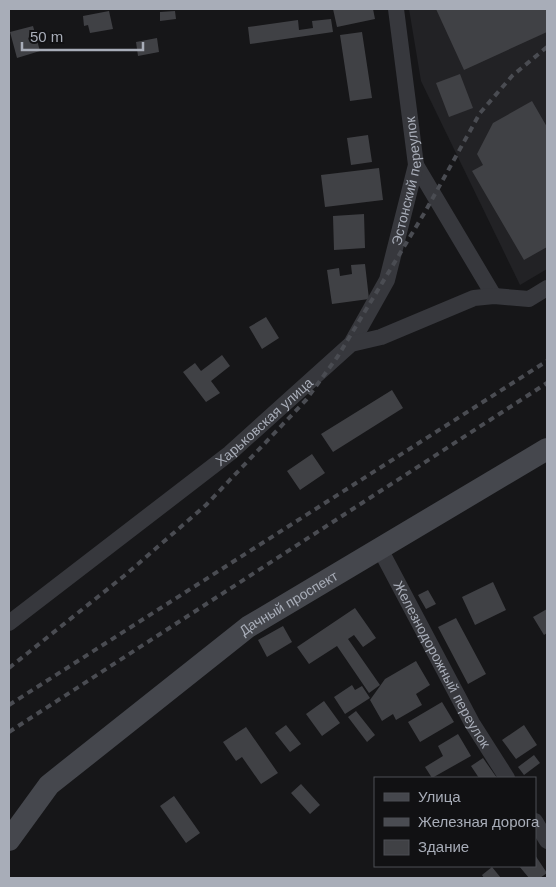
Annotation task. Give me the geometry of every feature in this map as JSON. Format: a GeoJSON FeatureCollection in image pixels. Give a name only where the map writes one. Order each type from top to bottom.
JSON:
{"type":"FeatureCollection","features":[{"type":"Feature","properties":{"kind":"street","name":"Эстонский переулок"},"geometry":{"type":"LineString","coordinates":[[352,344],[387,280],[416,165],[396,9]]}},
{"type":"Feature","properties":{"kind":"street"},"geometry":{"type":"LineString","coordinates":[[416,165],[494,296]]}},
{"type":"Feature","properties":{"kind":"street","name":"Харьковская улица"},"geometry":{"type":"LineString","coordinates":[[9,623],[230,453],[352,344],[381,337],[474,298],[494,296],[529,299],[547,288]]}},
{"type":"Feature","properties":{"kind":"street","name":"Дачный проспект"},"geometry":{"type":"LineString","coordinates":[[9,840],[49,785],[248,627],[547,449]]}},
{"type":"Feature","properties":{"kind":"street","name":"Железнодорожный переулок"},"geometry":{"type":"LineString","coordinates":[[380,549],[472,723],[506,777]]}},
{"type":"Feature","properties":{"kind":"street"},"geometry":{"type":"LineString","coordinates":[[536,823],[547,840]]}},
{"type":"Feature","properties":{"kind":"shaded area"},"geometry":{"type":"Polygon","coordinates":[[[409,9],[547,9],[547,269],[520,285],[421,81],[409,9]]]}},
{"type":"Feature","properties":{"kind":"building"},"geometry":{"type":"Polygon","coordinates":[[[333,9],[373,9],[375,19],[337,27],[333,9]]]}},
{"type":"Feature","properties":{"kind":"building"},"geometry":{"type":"Polygon","coordinates":[[[436,9],[547,9],[547,32],[464,70],[436,9]]]}},
{"type":"Feature","properties":{"kind":"building"},"geometry":{"type":"Polygon","coordinates":[[[109,11],[113,29],[90,33],[88,25],[84,26],[83,16],[109,11]]]}},
{"type":"Feature","properties":{"kind":"building"},"geometry":{"type":"Polygon","coordinates":[[[175,11],[176,19],[160,21],[160,12],[175,11]]]}},
{"type":"Feature","properties":{"kind":"building"},"geometry":{"type":"Polygon","coordinates":[[[331,19],[333,32],[250,44],[248,27],[298,20],[299,30],[313,28],[312,21],[331,19]]]}},
{"type":"Feature","properties":{"kind":"building"},"geometry":{"type":"Polygon","coordinates":[[[33,26],[40,51],[17,58],[10,32],[33,26]]]}},
{"type":"Feature","properties":{"kind":"building"},"geometry":{"type":"Polygon","coordinates":[[[362,32],[372,98],[350,101],[340,35],[362,32]]]}},
{"type":"Feature","properties":{"kind":"building"},"geometry":{"type":"Polygon","coordinates":[[[157,38],[159,52],[138,56],[136,42],[157,38]]]}},
{"type":"Feature","properties":{"kind":"building"},"geometry":{"type":"Polygon","coordinates":[[[460,74],[473,108],[449,117],[436,83],[460,74]]]}},
{"type":"Feature","properties":{"kind":"building"},"geometry":{"type":"Polygon","coordinates":[[[532,101],[547,127],[547,247],[524,260],[472,171],[483,165],[477,154],[493,123],[532,101]]]}},
{"type":"Feature","properties":{"kind":"building"},"geometry":{"type":"Polygon","coordinates":[[[368,135],[372,162],[351,165],[347,138],[368,135]]]}},
{"type":"Feature","properties":{"kind":"building"},"geometry":{"type":"Polygon","coordinates":[[[379,168],[383,200],[325,207],[321,175],[379,168]]]}},
{"type":"Feature","properties":{"kind":"building"},"geometry":{"type":"Polygon","coordinates":[[[364,214],[365,248],[334,250],[333,216],[364,214]]]}},
{"type":"Feature","properties":{"kind":"building"},"geometry":{"type":"Polygon","coordinates":[[[365,264],[369,299],[332,304],[327,270],[339,268],[340,276],[352,274],[351,265],[365,264]]]}},
{"type":"Feature","properties":{"kind":"building"},"geometry":{"type":"Polygon","coordinates":[[[266,317],[279,338],[262,349],[249,327],[266,317]]]}},
{"type":"Feature","properties":{"kind":"building"},"geometry":{"type":"Polygon","coordinates":[[[222,355],[230,366],[211,381],[220,393],[206,402],[183,372],[195,363],[201,371],[222,355]]]}},
{"type":"Feature","properties":{"kind":"building"},"geometry":{"type":"Polygon","coordinates":[[[392,390],[403,408],[333,452],[321,434],[392,390]]]}},
{"type":"Feature","properties":{"kind":"building"},"geometry":{"type":"Polygon","coordinates":[[[312,454],[325,473],[300,490],[287,471],[312,454]]]}},
{"type":"Feature","properties":{"kind":"building"},"geometry":{"type":"Polygon","coordinates":[[[493,582],[506,610],[475,625],[462,597],[493,582]]]}},
{"type":"Feature","properties":{"kind":"building"},"geometry":{"type":"Polygon","coordinates":[[[428,590],[436,604],[426,609],[418,595],[428,590]]]}},
{"type":"Feature","properties":{"kind":"building"},"geometry":{"type":"Polygon","coordinates":[[[355,608],[376,638],[363,647],[354,635],[348,639],[380,685],[369,693],[337,646],[309,664],[297,647],[355,608]]]}},
{"type":"Feature","properties":{"kind":"building"},"geometry":{"type":"Polygon","coordinates":[[[547,609],[547,633],[544,635],[533,617],[547,609]]]}},
{"type":"Feature","properties":{"kind":"building"},"geometry":{"type":"Polygon","coordinates":[[[456,618],[486,674],[468,684],[438,627],[456,618]]]}},
{"type":"Feature","properties":{"kind":"building"},"geometry":{"type":"Polygon","coordinates":[[[283,626],[292,642],[267,657],[258,640],[283,626]]]}},
{"type":"Feature","properties":{"kind":"building"},"geometry":{"type":"Polygon","coordinates":[[[416,661],[430,685],[416,694],[422,705],[396,720],[393,714],[382,721],[370,700],[385,679],[416,661]]]}},
{"type":"Feature","properties":{"kind":"building"},"geometry":{"type":"Polygon","coordinates":[[[352,685],[355,690],[362,686],[370,698],[345,714],[334,697],[352,685]]]}},
{"type":"Feature","properties":{"kind":"building"},"geometry":{"type":"Polygon","coordinates":[[[324,701],[340,723],[322,736],[306,714],[324,701]]]}},
{"type":"Feature","properties":{"kind":"building"},"geometry":{"type":"Polygon","coordinates":[[[442,702],[454,722],[420,742],[408,722],[442,702]]]}},
{"type":"Feature","properties":{"kind":"building"},"geometry":{"type":"Polygon","coordinates":[[[356,711],[375,735],[367,742],[348,717],[356,711]]]}},
{"type":"Feature","properties":{"kind":"building"},"geometry":{"type":"Polygon","coordinates":[[[286,725],[301,744],[290,752],[275,733],[286,725]]]}},
{"type":"Feature","properties":{"kind":"building"},"geometry":{"type":"Polygon","coordinates":[[[524,725],[537,745],[516,759],[502,740],[524,725]]]}},
{"type":"Feature","properties":{"kind":"building"},"geometry":{"type":"Polygon","coordinates":[[[246,727],[278,773],[261,784],[242,757],[236,761],[223,742],[246,727]]]}},
{"type":"Feature","properties":{"kind":"building"},"geometry":{"type":"Polygon","coordinates":[[[458,734],[471,756],[431,777],[425,767],[443,756],[438,746],[458,734]]]}},
{"type":"Feature","properties":{"kind":"building"},"geometry":{"type":"Polygon","coordinates":[[[534,755],[540,763],[524,775],[518,767],[534,755]]]}},
{"type":"Feature","properties":{"kind":"building"},"geometry":{"type":"Polygon","coordinates":[[[483,758],[496,777],[478,777],[471,766],[483,758]]]}},
{"type":"Feature","properties":{"kind":"building"},"geometry":{"type":"Polygon","coordinates":[[[301,784],[320,805],[310,814],[291,793],[301,784]]]}},
{"type":"Feature","properties":{"kind":"building"},"geometry":{"type":"Polygon","coordinates":[[[174,796],[200,833],[186,843],[160,806],[174,796]]]}},
{"type":"Feature","properties":{"kind":"building"},"geometry":{"type":"Polygon","coordinates":[[[536,856],[547,873],[540,878],[529,878],[520,867],[536,867],[536,856]]]}},
{"type":"Feature","properties":{"kind":"building"},"geometry":{"type":"Polygon","coordinates":[[[492,867],[501,878],[484,878],[482,875],[492,867]]]}},
{"type":"Feature","properties":{"kind":"railway"},"geometry":{"type":"LineString","coordinates":[[9,668],[124,576],[206,505],[306,400],[338,356],[425,212],[480,113],[512,76],[547,47]]}},
{"type":"Feature","properties":{"kind":"railway"},"geometry":{"type":"LineString","coordinates":[[9,705],[547,361]]}},
{"type":"Feature","properties":{"kind":"railway"},"geometry":{"type":"LineString","coordinates":[[9,732],[547,383]]}}]}
